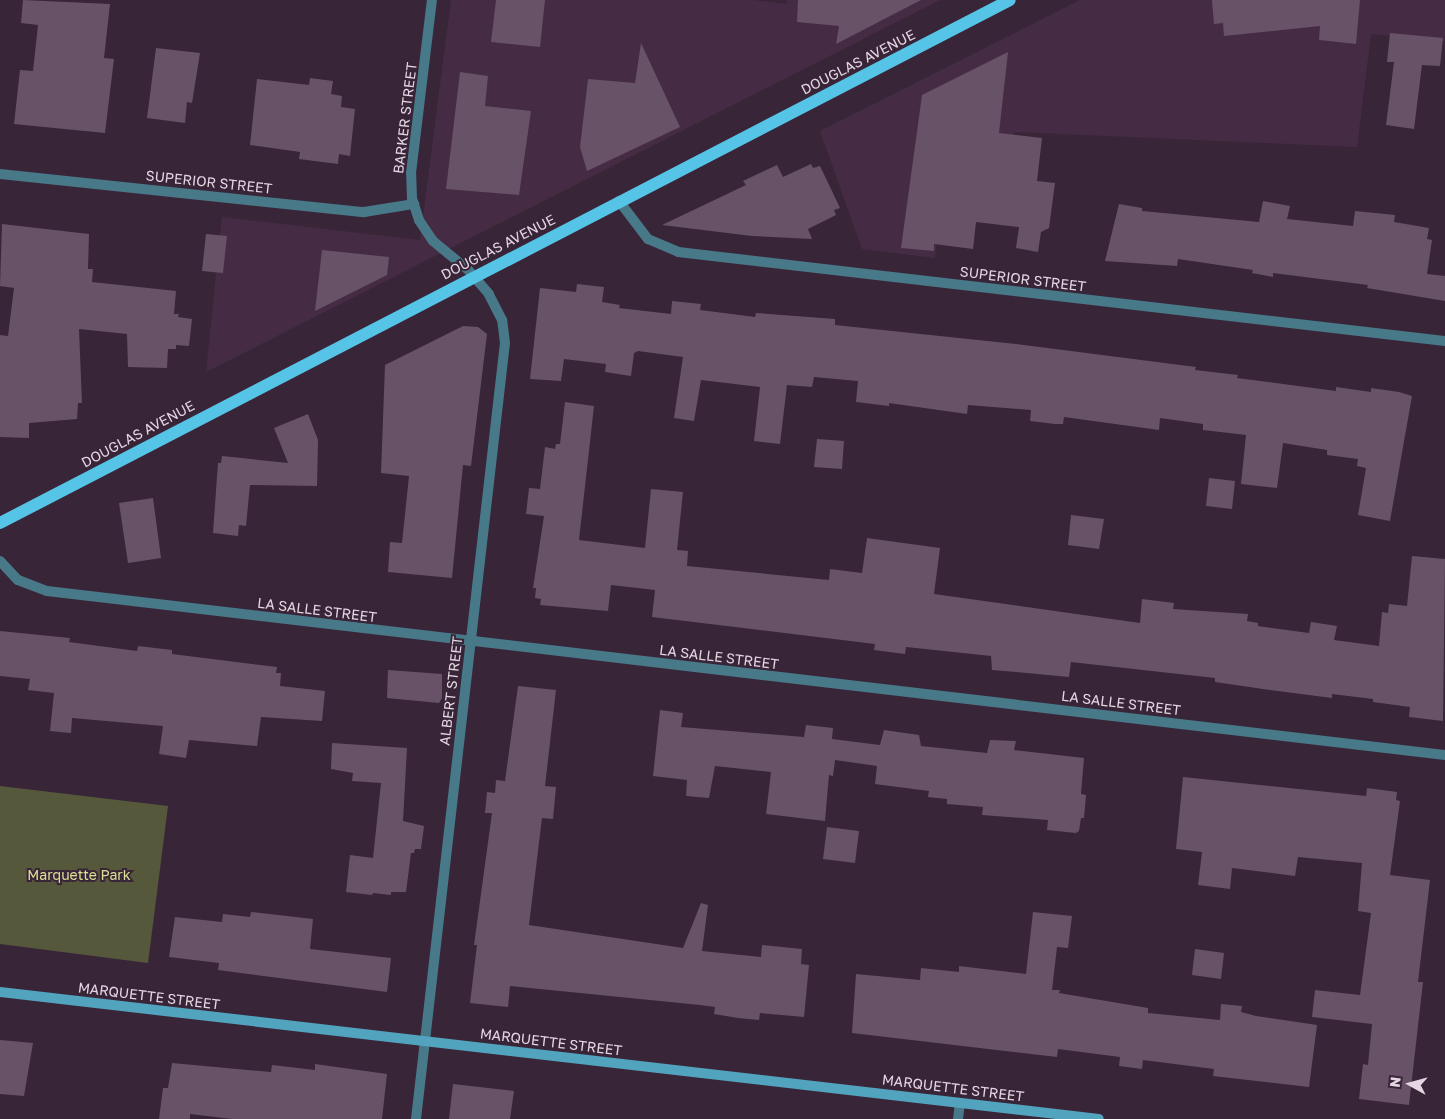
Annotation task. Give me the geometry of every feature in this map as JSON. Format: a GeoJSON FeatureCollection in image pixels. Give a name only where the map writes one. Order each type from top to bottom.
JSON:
{"type":"FeatureCollection","features":[{"type":"Feature","properties":{"kind":"main road","name":"DOUGLAS AVENUE"},"geometry":{"type":"LineString","coordinates":[[0,523],[1010,0]]}},
{"type":"Feature","properties":{"kind":"street","name":"BARKER STREET"},"geometry":{"type":"LineString","coordinates":[[432,0],[411,173],[414,204],[433,241],[474,276]]}},
{"type":"Feature","properties":{"kind":"street","name":"SUPERIOR STREET"},"geometry":{"type":"LineString","coordinates":[[0,174],[364,212],[414,204]]}},
{"type":"Feature","properties":{"kind":"street","name":"SUPERIOR STREET"},"geometry":{"type":"LineString","coordinates":[[619,201],[651,242],[686,254],[1445,342]]}},
{"type":"Feature","properties":{"kind":"street","name":"ALBERT STREET"},"geometry":{"type":"LineString","coordinates":[[416,1119],[505,343],[496,306],[474,276]]}},
{"type":"Feature","properties":{"kind":"street","name":"LA SALLE STREET"},"geometry":{"type":"LineString","coordinates":[[0,562],[18,580],[47,591],[1445,755]]}},
{"type":"Feature","properties":{"kind":"street","name":"MARQUETTE STREET"},"geometry":{"type":"LineString","coordinates":[[0,992],[1099,1119]]}},
{"type":"Feature","properties":{"kind":"street"},"geometry":{"type":"LineString","coordinates":[[958,1119],[960,1103]]}},
{"type":"Feature","properties":{"kind":"shaded area"},"geometry":{"type":"Polygon","coordinates":[[[451,0],[753,0],[787,4],[787,0],[940,0],[206,372],[222,217],[420,240],[451,0]]]}},
{"type":"Feature","properties":{"kind":"shaded area"},"geometry":{"type":"Polygon","coordinates":[[[1080,0],[1445,0],[1445,41],[1371,34],[1357,147],[1014,132],[1009,180],[944,175],[935,258],[862,249],[820,131],[1080,0]]]}},
{"type":"Feature","properties":{"kind":"green space","name":"Marquette Park"},"geometry":{"type":"Polygon","coordinates":[[[0,786],[168,806],[148,963],[0,944],[0,786]]]}},
{"type":"Feature","properties":{"kind":"building"},"geometry":{"type":"Polygon","coordinates":[[[23,0],[110,4],[104,58],[114,59],[105,133],[14,124],[20,70],[33,71],[38,25],[21,23],[23,0]]]}},
{"type":"Feature","properties":{"kind":"building"},"geometry":{"type":"Polygon","coordinates":[[[496,0],[545,0],[540,47],[491,42],[496,0]]]}},
{"type":"Feature","properties":{"kind":"building"},"geometry":{"type":"Polygon","coordinates":[[[798,0],[921,0],[836,44],[839,26],[797,22],[798,0]]]}},
{"type":"Feature","properties":{"kind":"building"},"geometry":{"type":"Polygon","coordinates":[[[1212,0],[1360,0],[1356,44],[1319,40],[1320,26],[1224,36],[1223,23],[1214,24],[1212,0]]]}},
{"type":"Feature","properties":{"kind":"building"},"geometry":{"type":"Polygon","coordinates":[[[1390,33],[1443,38],[1440,66],[1422,65],[1414,129],[1386,125],[1394,62],[1387,62],[1390,33]]]}},
{"type":"Feature","properties":{"kind":"building"},"geometry":{"type":"Polygon","coordinates":[[[641,43],[680,127],[587,171],[580,147],[588,79],[635,83],[641,43]]]}},
{"type":"Feature","properties":{"kind":"building"},"geometry":{"type":"Polygon","coordinates":[[[156,48],[200,53],[192,103],[187,102],[185,123],[147,118],[156,48]]]}},
{"type":"Feature","properties":{"kind":"building"},"geometry":{"type":"Polygon","coordinates":[[[1008,52],[999,133],[1042,138],[1037,181],[1055,183],[1049,228],[1041,232],[1038,252],[1016,248],[1019,227],[976,222],[973,249],[934,244],[934,251],[901,248],[922,95],[1008,52]]]}},
{"type":"Feature","properties":{"kind":"building"},"geometry":{"type":"Polygon","coordinates":[[[460,72],[488,76],[485,106],[531,111],[519,195],[446,189],[460,72]]]}},
{"type":"Feature","properties":{"kind":"building"},"geometry":{"type":"Polygon","coordinates":[[[310,78],[333,81],[331,94],[342,96],[341,107],[355,109],[350,156],[339,154],[338,164],[299,159],[300,152],[250,145],[257,79],[309,85],[310,78]]]}},
{"type":"Feature","properties":{"kind":"building"},"geometry":{"type":"Polygon","coordinates":[[[811,164],[813,168],[820,166],[840,208],[834,210],[836,215],[808,229],[812,239],[752,236],[662,225],[746,185],[743,181],[777,165],[783,177],[811,164]]]}},
{"type":"Feature","properties":{"kind":"building"},"geometry":{"type":"Polygon","coordinates":[[[1263,201],[1290,206],[1287,219],[1353,226],[1355,211],[1395,215],[1394,222],[1429,228],[1427,239],[1432,240],[1427,274],[1445,276],[1445,301],[1367,288],[1368,285],[1273,273],[1273,277],[1252,273],[1253,270],[1178,259],[1177,266],[1105,261],[1119,204],[1142,208],[1142,211],[1259,222],[1263,201]]]}},
{"type":"Feature","properties":{"kind":"building"},"geometry":{"type":"Polygon","coordinates":[[[2,224],[89,234],[88,269],[93,269],[92,282],[176,291],[174,314],[179,314],[178,317],[192,319],[189,346],[176,345],[176,349],[168,349],[167,368],[128,367],[127,334],[79,329],[82,403],[78,403],[77,419],[29,423],[29,438],[0,437],[0,335],[8,336],[14,288],[0,286],[2,224]]]}},
{"type":"Feature","properties":{"kind":"building"},"geometry":{"type":"Polygon","coordinates":[[[206,234],[227,236],[223,273],[202,271],[206,234]]]}},
{"type":"Feature","properties":{"kind":"building"},"geometry":{"type":"Polygon","coordinates":[[[322,250],[389,257],[387,275],[315,311],[322,250]]]}},
{"type":"Feature","properties":{"kind":"building"},"geometry":{"type":"Polygon","coordinates":[[[577,284],[604,287],[602,302],[620,305],[619,308],[671,314],[672,301],[701,304],[700,310],[755,317],[756,313],[835,319],[835,325],[1016,344],[1196,367],[1195,370],[1238,375],[1237,378],[1336,391],[1336,387],[1371,392],[1371,388],[1399,392],[1412,396],[1390,521],[1358,515],[1366,468],[1357,466],[1358,459],[1327,455],[1327,450],[1283,443],[1277,488],[1241,484],[1246,435],[1203,430],[1203,424],[1160,418],[1159,430],[1064,417],[1063,424],[1030,421],[1031,410],[968,405],[967,414],[889,403],[889,406],[856,402],[858,381],[814,377],[812,387],[787,385],[780,444],[754,441],[760,387],[701,380],[694,421],[674,418],[683,357],[638,351],[634,353],[631,376],[605,372],[606,364],[564,359],[561,381],[530,379],[540,288],[576,292],[577,284]]]}},
{"type":"Feature","properties":{"kind":"building"},"geometry":{"type":"Polygon","coordinates":[[[463,326],[478,327],[487,334],[471,466],[463,465],[452,578],[388,572],[390,542],[402,543],[409,476],[381,473],[385,365],[463,326]]]}},
{"type":"Feature","properties":{"kind":"building"},"geometry":{"type":"Polygon","coordinates":[[[565,402],[594,406],[579,540],[645,548],[651,489],[683,492],[677,550],[688,551],[687,566],[829,580],[830,569],[862,573],[867,538],[940,548],[934,594],[1140,623],[1142,599],[1174,603],[1173,609],[1248,614],[1247,621],[1258,623],[1258,626],[1309,633],[1311,622],[1337,626],[1334,640],[1379,646],[1382,612],[1388,613],[1389,604],[1407,606],[1412,556],[1445,559],[1443,721],[1409,717],[1410,707],[1373,702],[1373,699],[1332,694],[1332,698],[1263,689],[1215,682],[1215,678],[1071,662],[1069,677],[992,670],[991,656],[906,647],[905,654],[874,650],[875,644],[652,617],[655,590],[611,585],[608,611],[540,605],[541,599],[535,598],[536,588],[533,588],[544,516],[526,514],[529,488],[540,489],[545,447],[555,449],[556,444],[560,444],[565,402]]]}},
{"type":"Feature","properties":{"kind":"building"},"geometry":{"type":"Polygon","coordinates":[[[308,414],[318,440],[317,486],[250,485],[246,526],[239,525],[238,536],[213,533],[218,463],[221,463],[222,456],[288,463],[274,428],[308,414]]]}},
{"type":"Feature","properties":{"kind":"building"},"geometry":{"type":"Polygon","coordinates":[[[817,439],[844,441],[842,469],[814,467],[817,439]]]}},
{"type":"Feature","properties":{"kind":"building"},"geometry":{"type":"Polygon","coordinates":[[[1209,478],[1235,481],[1232,509],[1206,506],[1209,478]]]}},
{"type":"Feature","properties":{"kind":"building"},"geometry":{"type":"Polygon","coordinates":[[[153,498],[161,558],[128,563],[119,503],[153,498]]]}},
{"type":"Feature","properties":{"kind":"building"},"geometry":{"type":"Polygon","coordinates":[[[1071,515],[1104,519],[1099,549],[1068,545],[1071,515]]]}},
{"type":"Feature","properties":{"kind":"building"},"geometry":{"type":"Polygon","coordinates":[[[0,631],[70,638],[69,642],[137,651],[138,646],[172,650],[172,654],[277,667],[276,673],[281,673],[280,686],[325,691],[322,721],[261,717],[257,746],[189,740],[186,758],[159,754],[163,726],[72,718],[71,733],[50,731],[54,693],[28,690],[30,679],[0,676],[0,631]]]}},
{"type":"Feature","properties":{"kind":"building"},"geometry":{"type":"Polygon","coordinates":[[[388,670],[442,674],[442,698],[439,703],[387,698],[388,670]]]}},
{"type":"Feature","properties":{"kind":"building"},"geometry":{"type":"Polygon","coordinates":[[[518,686],[556,690],[545,786],[556,787],[553,819],[542,818],[529,925],[683,948],[701,903],[708,905],[702,951],[761,957],[762,945],[802,949],[801,964],[809,965],[804,1017],[760,1013],[759,1020],[738,1018],[714,1014],[715,1007],[510,986],[508,1007],[470,1003],[477,945],[474,945],[492,813],[485,813],[487,792],[495,793],[496,780],[505,781],[518,686]]]}},
{"type":"Feature","properties":{"kind":"building"},"geometry":{"type":"Polygon","coordinates":[[[660,710],[683,713],[681,727],[804,737],[806,725],[833,728],[832,739],[880,745],[884,730],[919,735],[921,746],[987,753],[990,740],[1016,741],[1014,750],[1084,758],[1081,794],[1086,795],[1084,818],[1081,818],[1079,831],[1076,833],[1047,830],[1048,820],[982,815],[983,807],[947,804],[947,799],[928,797],[929,791],[875,784],[877,766],[835,760],[833,776],[829,775],[825,821],[766,814],[771,772],[715,766],[709,798],[686,796],[687,780],[653,776],[660,710]]]}},
{"type":"Feature","properties":{"kind":"building"},"geometry":{"type":"Polygon","coordinates":[[[332,743],[407,748],[403,821],[424,826],[421,849],[415,849],[414,853],[411,853],[406,892],[391,892],[391,895],[373,893],[372,895],[346,892],[350,855],[373,858],[381,783],[352,781],[353,773],[331,769],[332,743]]]}},
{"type":"Feature","properties":{"kind":"building"},"geometry":{"type":"Polygon","coordinates":[[[1183,777],[1366,796],[1367,788],[1397,792],[1396,800],[1400,801],[1390,875],[1430,880],[1418,982],[1423,982],[1409,1105],[1359,1099],[1363,1064],[1368,1065],[1372,1024],[1312,1017],[1315,990],[1360,995],[1371,913],[1358,911],[1362,863],[1298,857],[1295,876],[1232,868],[1230,889],[1198,885],[1202,852],[1176,849],[1183,777]]]}},
{"type":"Feature","properties":{"kind":"building"},"geometry":{"type":"Polygon","coordinates":[[[827,827],[859,831],[855,863],[823,859],[827,827]]]}},
{"type":"Feature","properties":{"kind":"building"},"geometry":{"type":"Polygon","coordinates":[[[251,912],[313,919],[310,949],[391,958],[387,992],[218,970],[219,963],[169,957],[175,917],[222,922],[223,914],[250,917],[251,912]]]}},
{"type":"Feature","properties":{"kind":"building"},"geometry":{"type":"Polygon","coordinates":[[[1033,912],[1072,916],[1068,948],[1057,947],[1052,990],[1060,990],[1059,993],[1148,1008],[1148,1013],[1220,1020],[1221,1004],[1242,1006],[1241,1012],[1256,1016],[1317,1025],[1309,1087],[1213,1076],[1214,1069],[1143,1060],[1142,1069],[1119,1066],[1120,1057],[1058,1049],[1057,1057],[852,1033],[856,974],[920,980],[921,968],[959,972],[959,966],[1026,974],[1033,912]]]}},
{"type":"Feature","properties":{"kind":"building"},"geometry":{"type":"Polygon","coordinates":[[[1195,949],[1224,953],[1221,979],[1192,975],[1195,949]]]}},
{"type":"Feature","properties":{"kind":"building"},"geometry":{"type":"Polygon","coordinates":[[[0,1040],[33,1043],[24,1096],[0,1094],[0,1040]]]}},
{"type":"Feature","properties":{"kind":"building"},"geometry":{"type":"Polygon","coordinates":[[[172,1063],[271,1072],[272,1065],[315,1070],[315,1064],[387,1074],[382,1119],[232,1119],[190,1114],[190,1119],[159,1119],[163,1088],[168,1088],[172,1063]]]}},
{"type":"Feature","properties":{"kind":"building"},"geometry":{"type":"Polygon","coordinates":[[[453,1084],[514,1091],[510,1119],[449,1119],[453,1084]]]}}]}
